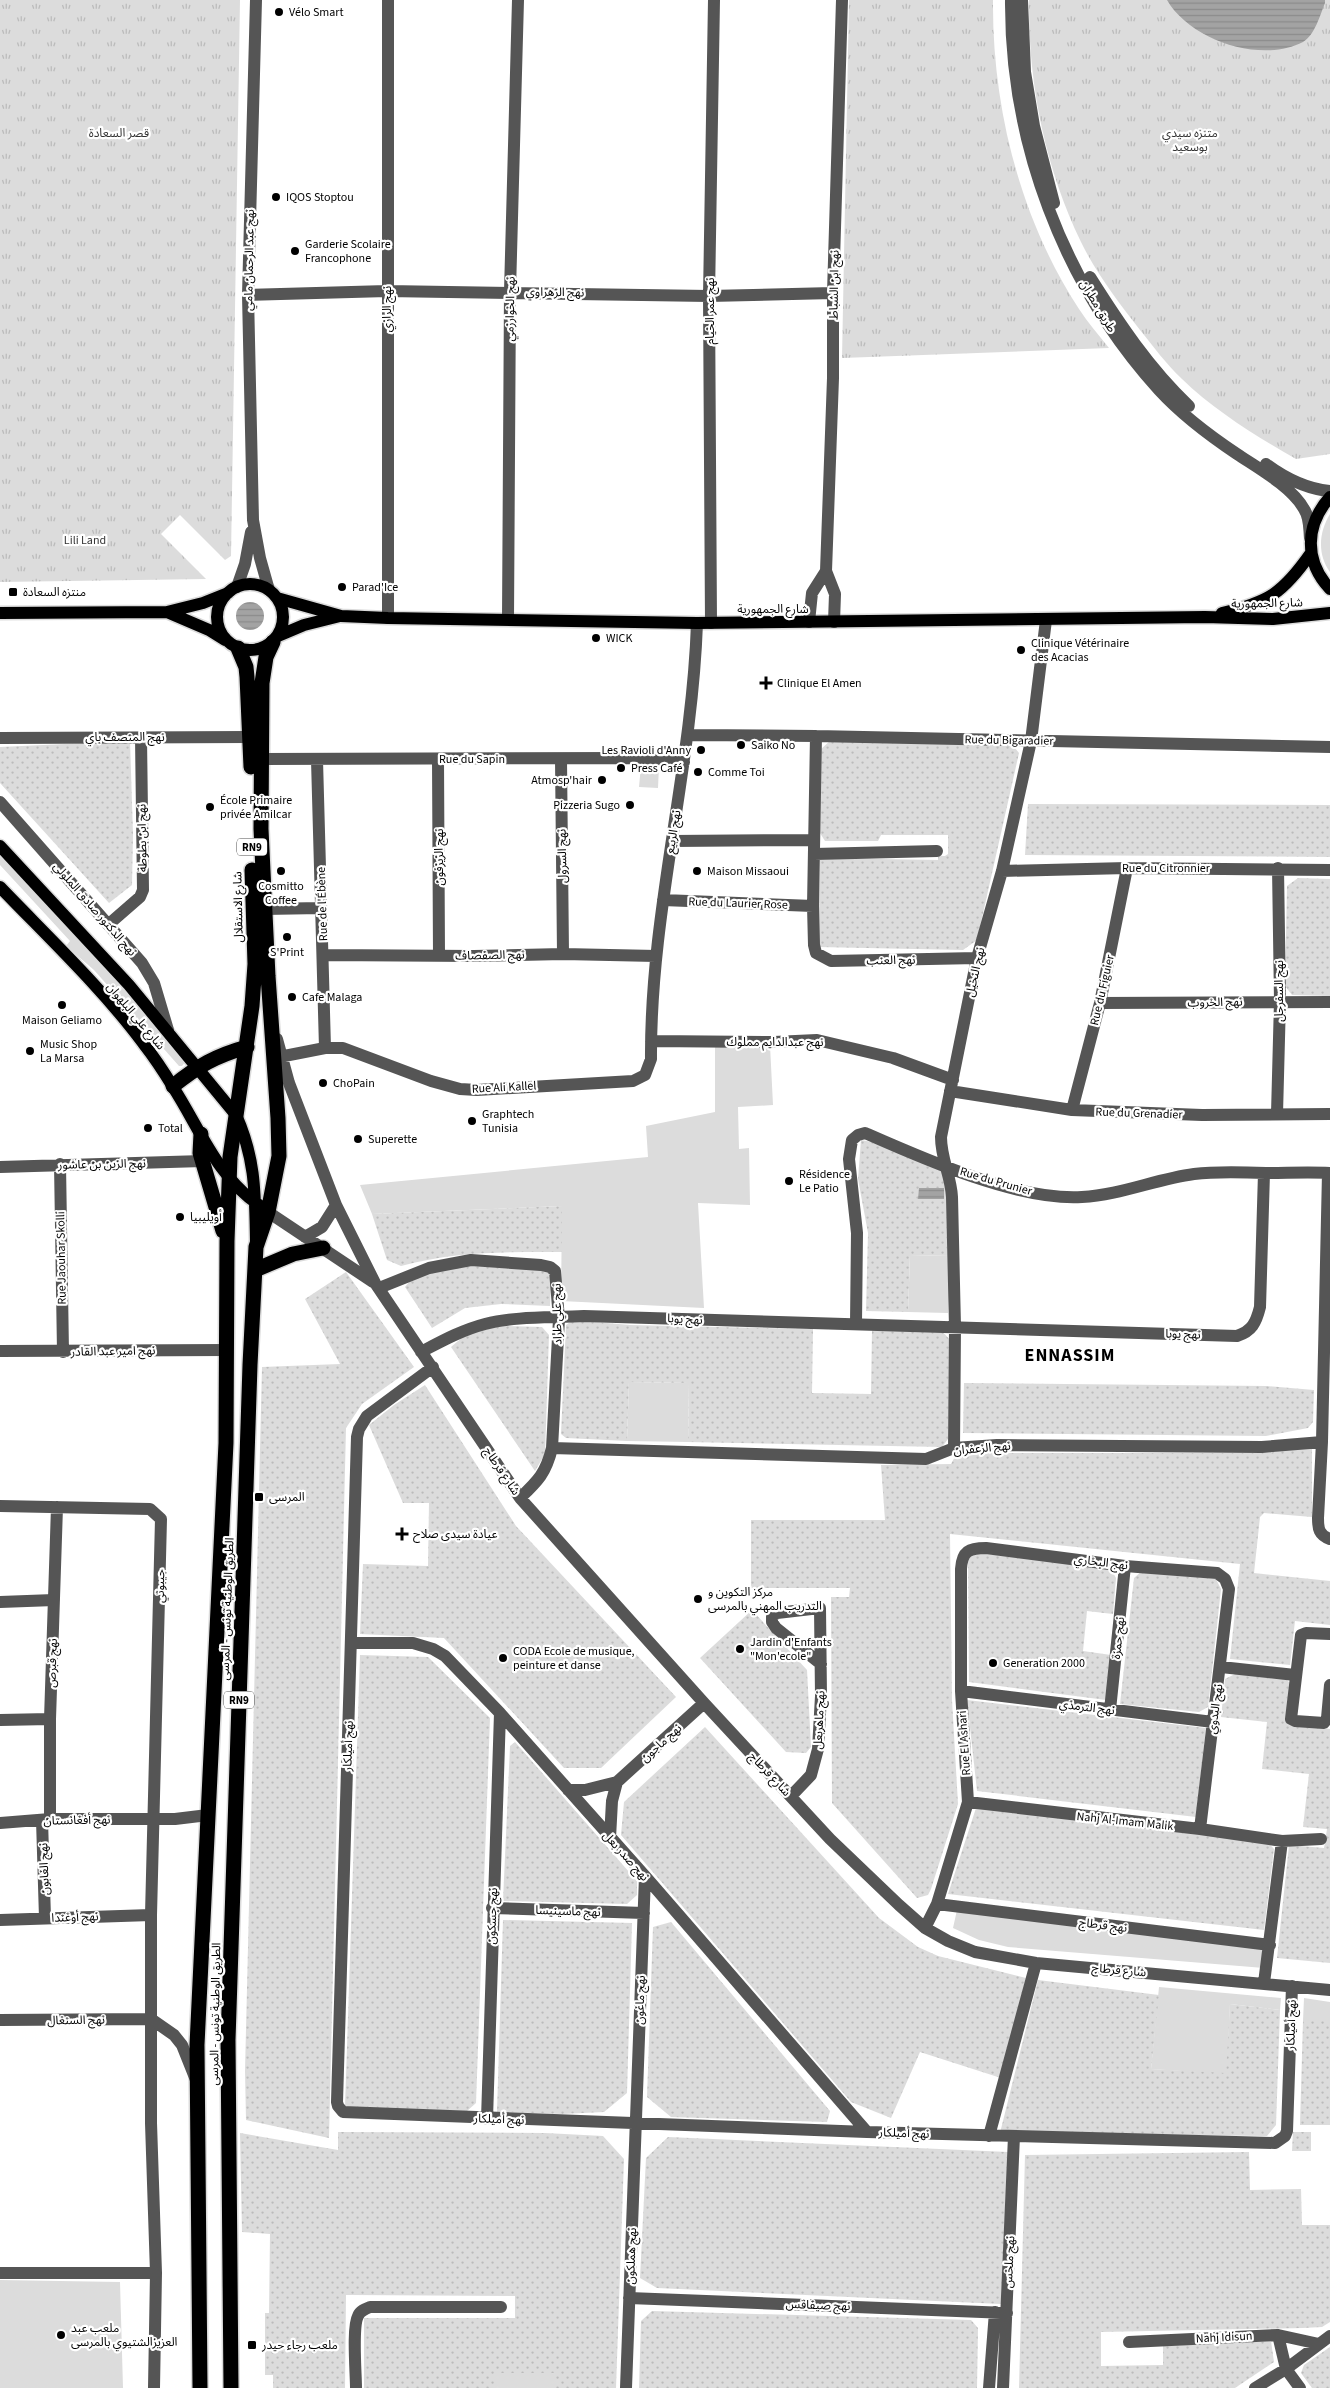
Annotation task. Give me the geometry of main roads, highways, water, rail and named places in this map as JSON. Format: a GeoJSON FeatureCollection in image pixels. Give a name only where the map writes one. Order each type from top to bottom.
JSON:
{"type":"FeatureCollection","features":[{"type":"Feature","properties":{"kind":"highway","name":"شارع الاستقلال"},"geometry":{"type":"LineString","coordinates":[[271,1015],[264,909],[261,759],[264,664],[275,639]]}},
{"type":"Feature","properties":{"kind":"highway","name":"شارع الاستقلال"},"geometry":{"type":"LineString","coordinates":[[233,645],[246,666],[248,677],[254,964],[252,1006],[247,1047]]}},
{"type":"Feature","properties":{"kind":"highway","name":"الطريق الوطنية تونس - المرسى"},"geometry":{"type":"LineString","coordinates":[[231,2388],[228,2040],[256,1247],[268,1212],[278,1156],[278,1057],[271,1015]]}},
{"type":"Feature","properties":{"kind":"highway"},"geometry":{"type":"LineString","coordinates":[[173,1086],[197,1067],[214,1057],[247,1047]]}},
{"type":"Feature","properties":{"kind":"highway","name":"الطريق الوطنية تونس - المرسى"},"geometry":{"type":"LineString","coordinates":[[200,2388],[196,2080],[226,1453],[227,1241],[230,1157],[247,1047]]}},
{"type":"Feature","properties":{"kind":"highway"},"geometry":{"type":"LineString","coordinates":[[201,1134],[199,1147],[227,1241]]}},
{"type":"Feature","properties":{"kind":"highway"},"geometry":{"type":"LineString","coordinates":[[255,1270],[294,1254],[323,1248]]}},
{"type":"Feature","properties":{"kind":"main road"},"geometry":{"type":"LineString","coordinates":[[1330,497],[1313,523],[1310,538],[1315,568],[1330,589]]}},
{"type":"Feature","properties":{"kind":"main road","name":"شارع الجمهورية"},"geometry":{"type":"LineString","coordinates":[[1205,617],[1254,605],[1270,598],[1297,573],[1311,553]]}},
{"type":"Feature","properties":{"kind":"main road"},"geometry":{"type":"LineString","coordinates":[[0,613],[167,612],[203,603],[232,590],[253,584],[273,594]]}},
{"type":"Feature","properties":{"kind":"main road","name":"RN9"},"geometry":{"type":"LineString","coordinates":[[232,590],[220,604],[218,616],[219,627],[233,645]]}},
{"type":"Feature","properties":{"kind":"main road","name":"شارع الجمهورية"},"geometry":{"type":"LineString","coordinates":[[273,594],[341,616],[388,618],[711,623],[1205,617],[1273,618],[1330,613]]}},
{"type":"Feature","properties":{"kind":"main road","name":"RN9"},"geometry":{"type":"LineString","coordinates":[[273,594],[284,615],[283,624],[275,639]]}},
{"type":"Feature","properties":{"kind":"main road"},"geometry":{"type":"LineString","coordinates":[[167,612],[209,630],[233,645],[256,650],[275,639]]}},
{"type":"Feature","properties":{"kind":"main road","name":"شارع الجمهورية"},"geometry":{"type":"LineString","coordinates":[[275,639],[304,625],[341,616]]}},
{"type":"Feature","properties":{"kind":"main road","name":"شارع علي البلهوان"},"geometry":{"type":"LineString","coordinates":[[0,846],[74,924],[168,1030],[236,1114],[250,1151],[255,1203],[256,1247]]}},
{"type":"Feature","properties":{"kind":"main road","name":"شارع علي البلهوان"},"geometry":{"type":"LineString","coordinates":[[0,887],[143,1042],[173,1086],[230,1179],[255,1203],[268,1212]]}},
{"type":"Feature","properties":{"kind":"place","name":"Vélo Smart"},"geometry":{"type":"Point","coordinates":[279,12]}},
{"type":"Feature","properties":{"kind":"place","name":"IQOS Stoptou"},"geometry":{"type":"Point","coordinates":[276,197]}},
{"type":"Feature","properties":{"kind":"place","name":"Garderie Scolaire Francophone"},"geometry":{"type":"Point","coordinates":[295,251]}},
{"type":"Feature","properties":{"kind":"place","name":"Parad'Ice"},"geometry":{"type":"Point","coordinates":[342,587]}},
{"type":"Feature","properties":{"kind":"place","name":"منتزه السعادة"},"geometry":{"type":"Point","coordinates":[13,592]}},
{"type":"Feature","properties":{"kind":"place","name":"WICK"},"geometry":{"type":"Point","coordinates":[596,638]}},
{"type":"Feature","properties":{"kind":"place","name":"Clinique Vétérinaire des Acacias"},"geometry":{"type":"Point","coordinates":[1021,650]}},
{"type":"Feature","properties":{"kind":"place","name":"Clinique El Amen"},"geometry":{"type":"Point","coordinates":[766,683]}},
{"type":"Feature","properties":{"kind":"place","name":"Saiko No"},"geometry":{"type":"Point","coordinates":[741,745]}},
{"type":"Feature","properties":{"kind":"place","name":"Les Ravioli d'Anny"},"geometry":{"type":"Point","coordinates":[701,750]}},
{"type":"Feature","properties":{"kind":"place","name":"Press Café"},"geometry":{"type":"Point","coordinates":[621,768]}},
{"type":"Feature","properties":{"kind":"place","name":"Comme Toi"},"geometry":{"type":"Point","coordinates":[698,772]}},
{"type":"Feature","properties":{"kind":"place","name":"Atmosp'hair"},"geometry":{"type":"Point","coordinates":[602,780]}},
{"type":"Feature","properties":{"kind":"place","name":"Pizzeria Sugo"},"geometry":{"type":"Point","coordinates":[630,805]}},
{"type":"Feature","properties":{"kind":"place","name":"École Primaire privée Amilcar"},"geometry":{"type":"Point","coordinates":[210,807]}},
{"type":"Feature","properties":{"kind":"place","name":"Cosmitto Coffee"},"geometry":{"type":"Point","coordinates":[281,871]}},
{"type":"Feature","properties":{"kind":"place","name":"Maison Missaoui"},"geometry":{"type":"Point","coordinates":[697,871]}},
{"type":"Feature","properties":{"kind":"place","name":"S'Print"},"geometry":{"type":"Point","coordinates":[287,937]}},
{"type":"Feature","properties":{"kind":"place","name":"Cafe Malaga"},"geometry":{"type":"Point","coordinates":[292,997]}},
{"type":"Feature","properties":{"kind":"place","name":"Maison Geliamo"},"geometry":{"type":"Point","coordinates":[62,1005]}},
{"type":"Feature","properties":{"kind":"place","name":"Music Shop La Marsa"},"geometry":{"type":"Point","coordinates":[30,1051]}},
{"type":"Feature","properties":{"kind":"place","name":"ChoPain"},"geometry":{"type":"Point","coordinates":[323,1083]}},
{"type":"Feature","properties":{"kind":"place","name":"Graphtech Tunisia"},"geometry":{"type":"Point","coordinates":[472,1121]}},
{"type":"Feature","properties":{"kind":"place","name":"Total"},"geometry":{"type":"Point","coordinates":[148,1128]}},
{"type":"Feature","properties":{"kind":"place","name":"Superette"},"geometry":{"type":"Point","coordinates":[358,1139]}},
{"type":"Feature","properties":{"kind":"place","name":"Résidence Le Patio"},"geometry":{"type":"Point","coordinates":[789,1181]}},
{"type":"Feature","properties":{"kind":"place","name":"أويليبيا"},"geometry":{"type":"Point","coordinates":[180,1217]}},
{"type":"Feature","properties":{"kind":"place","name":"المرسى"},"geometry":{"type":"Point","coordinates":[259,1497]}},
{"type":"Feature","properties":{"kind":"place","name":"عيادة سيدى صلاح"},"geometry":{"type":"Point","coordinates":[402,1534]}},
{"type":"Feature","properties":{"kind":"place","name":"مركز التكوين و التدريب المهني بالمرسى"},"geometry":{"type":"Point","coordinates":[698,1599]}},
{"type":"Feature","properties":{"kind":"place","name":"Jardin d'Enfants \"Mon'ecole\""},"geometry":{"type":"Point","coordinates":[740,1649]}},
{"type":"Feature","properties":{"kind":"place","name":"CODA Ecole de musique, peinture et danse"},"geometry":{"type":"Point","coordinates":[503,1658]}},
{"type":"Feature","properties":{"kind":"place","name":"Generation 2000"},"geometry":{"type":"Point","coordinates":[993,1663]}},
{"type":"Feature","properties":{"kind":"place","name":"ملعب عبد العزيزالشتيوي بالمرسى"},"geometry":{"type":"Point","coordinates":[61,2335]}},
{"type":"Feature","properties":{"kind":"place","name":"ملعب رجاء حيدر"},"geometry":{"type":"Point","coordinates":[252,2345]}},
{"type":"Feature","properties":{"kind":"district","name":"ENNASSIM"},"geometry":{"type":"Point","coordinates":[1070,1355]}},
{"type":"Feature","properties":{"kind":"park label","name":"قصر السعادة"},"geometry":{"type":"Point","coordinates":[119,133]}},
{"type":"Feature","properties":{"kind":"park label","name":"متنزه سيدي بوسعيد"},"geometry":{"type":"Point","coordinates":[1190,140]}},
{"type":"Feature","properties":{"kind":"park label","name":"Lili Land"},"geometry":{"type":"Point","coordinates":[85,540]}}]}
